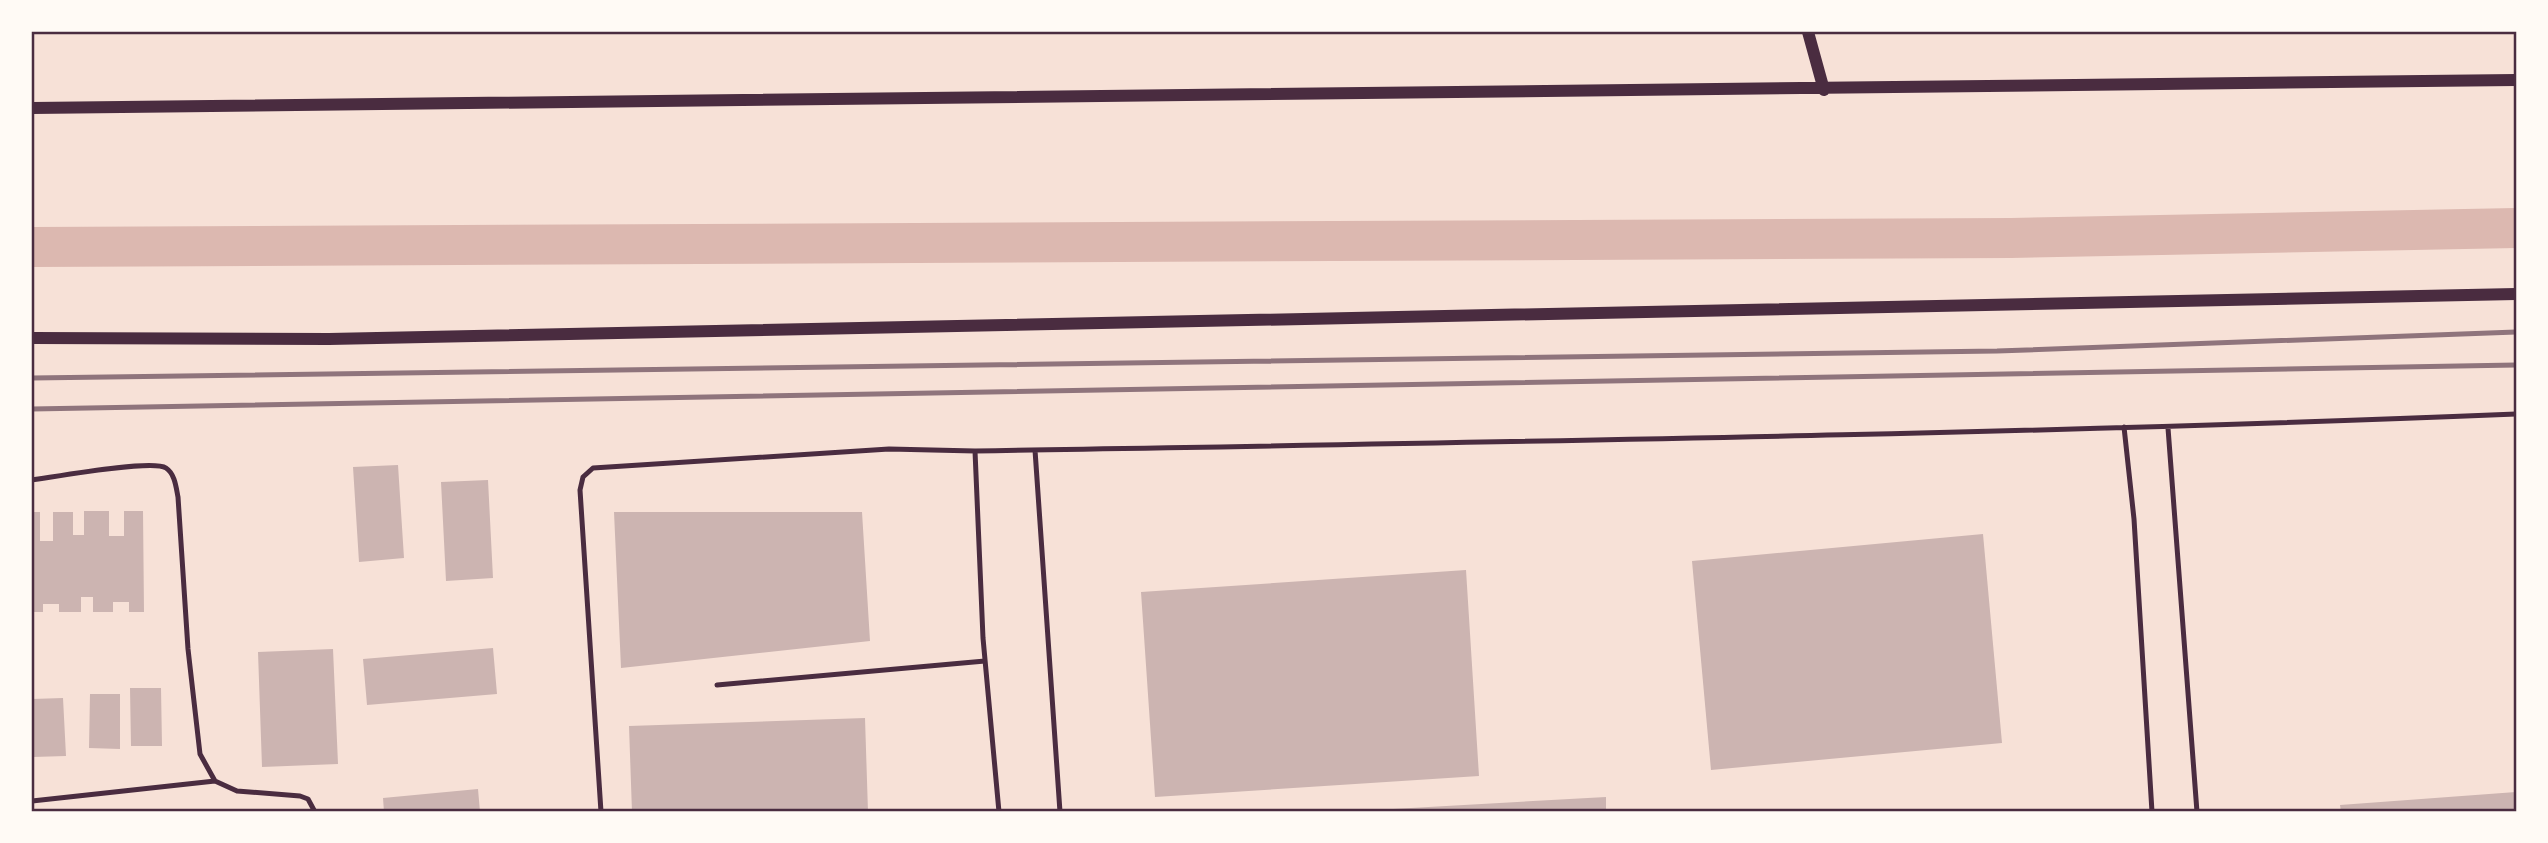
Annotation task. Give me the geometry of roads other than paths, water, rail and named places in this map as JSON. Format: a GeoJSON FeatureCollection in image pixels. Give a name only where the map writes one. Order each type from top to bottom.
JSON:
{"type":"FeatureCollection","features":[{"type":"Feature","properties":{"kind":"street"},"geometry":{"type":"LineString","coordinates":[[1808,32],[1824,90]]}},
{"type":"Feature","properties":{"kind":"street"},"geometry":{"type":"LineString","coordinates":[[32,108],[1824,90],[2516,80]]}},
{"type":"Feature","properties":{"kind":"street"},"geometry":{"type":"LineString","coordinates":[[32,338],[329,339],[2516,294]]}},
{"type":"Feature","properties":{"kind":"lane"},"geometry":{"type":"LineString","coordinates":[[601,811],[580,490],[583,477],[593,468],[622,464],[889,449],[975,451],[1810,437],[2124,427],[2168,428],[2516,414]]}},
{"type":"Feature","properties":{"kind":"lane"},"geometry":{"type":"LineString","coordinates":[[2124,427],[2134,519],[2152,811]]}},
{"type":"Feature","properties":{"kind":"lane"},"geometry":{"type":"LineString","coordinates":[[2168,428],[2197,811]]}},
{"type":"Feature","properties":{"kind":"lane"},"geometry":{"type":"LineString","coordinates":[[1035,450],[1060,811]]}},
{"type":"Feature","properties":{"kind":"lane"},"geometry":{"type":"LineString","coordinates":[[975,451],[985,661],[999,811]]}},
{"type":"Feature","properties":{"kind":"lane"},"geometry":{"type":"LineString","coordinates":[[32,480],[139,466],[163,466],[172,473],[178,497],[188,649],[200,754],[215,780]]}},
{"type":"Feature","properties":{"kind":"lane"},"geometry":{"type":"LineString","coordinates":[[717,685],[985,661]]}},
{"type":"Feature","properties":{"kind":"lane"},"geometry":{"type":"LineString","coordinates":[[32,801],[215,780],[237,790],[300,796],[308,799],[315,811]]}},
{"type":"Feature","properties":{"kind":"waterway"},"geometry":{"type":"LineString","coordinates":[[32,247],[2011,238],[2516,228]]}},
{"type":"Feature","properties":{"kind":"railway"},"geometry":{"type":"LineString","coordinates":[[32,378],[1997,351],[2516,332]]}},
{"type":"Feature","properties":{"kind":"railway"},"geometry":{"type":"LineString","coordinates":[[32,409],[2516,365]]}}]}
